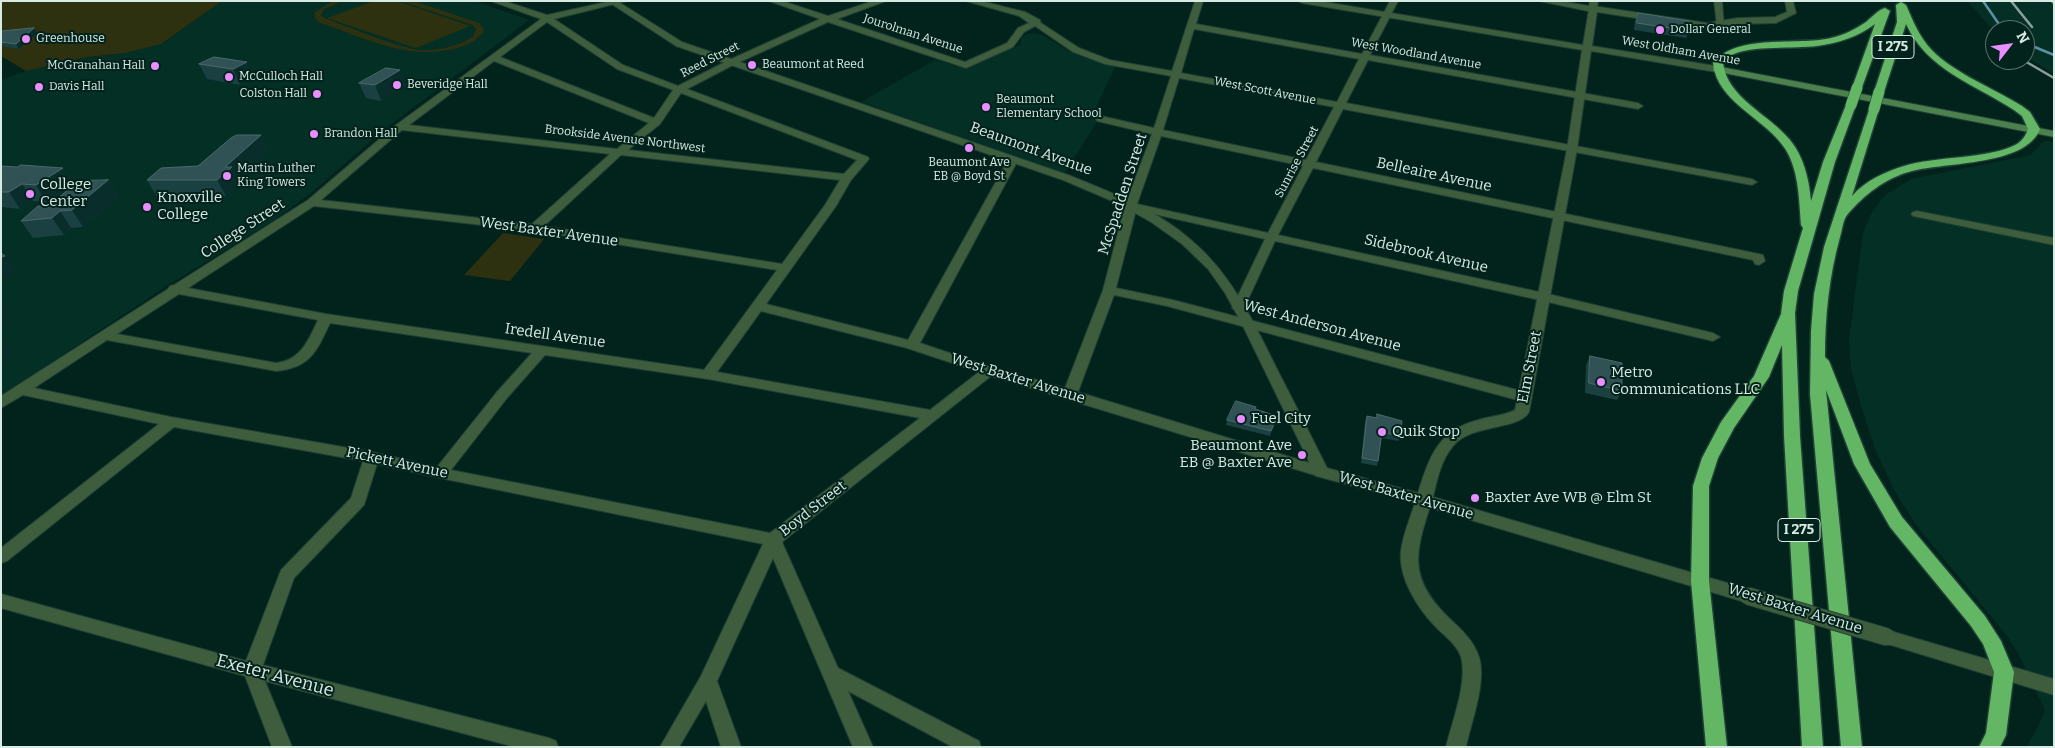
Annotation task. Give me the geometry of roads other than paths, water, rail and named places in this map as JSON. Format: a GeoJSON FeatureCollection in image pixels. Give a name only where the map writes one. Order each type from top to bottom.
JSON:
{"type":"FeatureCollection","features":[{"type":"Feature","properties":{"kind":"highway","name":"I 275"},"geometry":{"type":"LineString","coordinates":[[1852,747],[1818,394],[1821,295],[1838,219],[1860,158],[1902,22],[1901,4]]}},
{"type":"Feature","properties":{"kind":"highway"},"geometry":{"type":"LineString","coordinates":[[1838,219],[1866,188],[1887,176],[1909,168],[2003,153],[2021,146],[2031,137],[2034,129],[2026,114],[2018,108],[1954,70],[1932,54],[1919,41],[1901,4]]}},
{"type":"Feature","properties":{"kind":"highway","name":"I 275"},"geometry":{"type":"LineString","coordinates":[[1813,747],[1792,436],[1788,312],[1791,291],[1829,162],[1857,88],[1884,6]]}},
{"type":"Feature","properties":{"kind":"highway"},"geometry":{"type":"LineString","coordinates":[[1808,234],[1804,182],[1796,159],[1786,141],[1723,85],[1716,69],[1717,63],[1724,56],[1752,47],[1832,40],[1853,34],[1868,26],[1884,6]]}},
{"type":"Feature","properties":{"kind":"highway"},"geometry":{"type":"LineString","coordinates":[[1717,747],[1700,581],[1701,486],[1710,458],[1727,426],[1761,377],[1788,312]]}},
{"type":"Feature","properties":{"kind":"highway"},"geometry":{"type":"LineString","coordinates":[[1818,353],[1862,464],[1896,522],[1978,622],[1991,641],[2004,672],[1996,735],[1989,747]]}},
{"type":"Feature","properties":{"kind":"main road","name":"West Oldham Avenue"},"geometry":{"type":"LineString","coordinates":[[1716,69],[2054,134]]}},
{"type":"Feature","properties":{"kind":"street"},"geometry":{"type":"LineString","coordinates":[[495,1],[547,18],[620,67],[864,159],[847,178],[830,206],[708,375]]}},
{"type":"Feature","properties":{"kind":"street","name":"Jourolman Avenue"},"geometry":{"type":"LineString","coordinates":[[773,1],[826,20],[966,64],[1010,45],[1022,30],[1037,22]]}},
{"type":"Feature","properties":{"kind":"street","name":"Reed Street"},"geometry":{"type":"LineString","coordinates":[[535,228],[620,151],[656,122],[680,89],[732,62],[826,20],[882,1]]}},
{"type":"Feature","properties":{"kind":"street","name":"West Scott Avenue"},"geometry":{"type":"LineString","coordinates":[[970,1],[1022,14],[1037,22],[1076,50],[1108,62],[1752,182]]}},
{"type":"Feature","properties":{"kind":"street","name":"McSpadden Street"},"geometry":{"type":"LineString","coordinates":[[1070,394],[1109,290],[1131,206],[1158,132],[1199,1]]}},
{"type":"Feature","properties":{"kind":"street","name":"West Oldham Avenue"},"geometry":{"type":"LineString","coordinates":[[1302,1],[1716,69]]}},
{"type":"Feature","properties":{"kind":"street","name":"Sunrise Street"},"geometry":{"type":"LineString","coordinates":[[1238,308],[1272,236],[1394,1]]}},
{"type":"Feature","properties":{"kind":"street"},"geometry":{"type":"LineString","coordinates":[[1543,1],[1593,5],[1706,26],[1738,21],[1776,20],[1792,13],[1789,2],[1785,1]]}},
{"type":"Feature","properties":{"kind":"street"},"geometry":{"type":"LineString","coordinates":[[1718,1],[1720,25]]}},
{"type":"Feature","properties":{"kind":"street","name":"College Street"},"geometry":{"type":"LineString","coordinates":[[1,403],[106,336],[174,289],[250,244],[312,202],[400,127],[547,18],[616,2]]}},
{"type":"Feature","properties":{"kind":"street","name":"Beaumont Avenue"},"geometry":{"type":"LineString","coordinates":[[616,2],[679,44],[1067,178],[1131,206],[1182,239],[1202,256],[1220,276],[1248,323],[1321,472]]}},
{"type":"Feature","properties":{"kind":"street","name":"Elm Street"},"geometry":{"type":"LineString","coordinates":[[1456,747],[1472,675],[1471,658],[1461,642],[1432,611],[1421,596],[1414,580],[1409,552],[1431,476],[1445,443],[1464,430],[1516,416],[1522,412],[1572,149],[1593,5]]}},
{"type":"Feature","properties":{"kind":"street","name":"West Woodland Avenue"},"geometry":{"type":"LineString","coordinates":[[1190,26],[1638,106]]}},
{"type":"Feature","properties":{"kind":"street"},"geometry":{"type":"LineString","coordinates":[[494,58],[656,122]]}},
{"type":"Feature","properties":{"kind":"street","name":"Belleaire Avenue"},"geometry":{"type":"LineString","coordinates":[[1101,119],[1558,218],[1759,258],[1759,261]]}},
{"type":"Feature","properties":{"kind":"street","name":"Brookside Avenue Northwest"},"geometry":{"type":"LineString","coordinates":[[400,127],[847,178]]}},
{"type":"Feature","properties":{"kind":"street"},"geometry":{"type":"LineString","coordinates":[[912,345],[1013,160]]}},
{"type":"Feature","properties":{"kind":"street","name":"West Baxter Avenue"},"geometry":{"type":"LineString","coordinates":[[312,202],[535,228],[786,268]]}},
{"type":"Feature","properties":{"kind":"street","name":"Sidebrook Avenue"},"geometry":{"type":"LineString","coordinates":[[1131,206],[1544,297],[1713,338]]}},
{"type":"Feature","properties":{"kind":"street"},"geometry":{"type":"LineString","coordinates":[[1917,214],[2054,242]]}},
{"type":"Feature","properties":{"kind":"street","name":"Iredell Avenue"},"geometry":{"type":"LineString","coordinates":[[174,289],[326,318],[708,375],[931,415]]}},
{"type":"Feature","properties":{"kind":"street","name":"West Anderson Avenue"},"geometry":{"type":"LineString","coordinates":[[1109,290],[1169,302],[1525,398]]}},
{"type":"Feature","properties":{"kind":"street","name":"West Baxter Avenue"},"geometry":{"type":"LineString","coordinates":[[758,306],[912,345],[989,372],[1070,394],[1321,472],[1424,500],[2054,687]]}},
{"type":"Feature","properties":{"kind":"street"},"geometry":{"type":"LineString","coordinates":[[106,336],[286,367],[307,355],[326,318]]}},
{"type":"Feature","properties":{"kind":"street"},"geometry":{"type":"LineString","coordinates":[[440,473],[502,395],[541,351]]}},
{"type":"Feature","properties":{"kind":"street","name":"Boyd Street"},"geometry":{"type":"LineString","coordinates":[[669,747],[708,681],[773,540],[931,415],[989,372]]}},
{"type":"Feature","properties":{"kind":"street","name":"Pickett Avenue"},"geometry":{"type":"LineString","coordinates":[[21,390],[171,422],[372,457],[440,473],[773,540]]}},
{"type":"Feature","properties":{"kind":"street"},"geometry":{"type":"LineString","coordinates":[[1,557],[171,422]]}},
{"type":"Feature","properties":{"kind":"street"},"geometry":{"type":"LineString","coordinates":[[282,747],[252,670],[287,575],[358,501],[372,457]]}},
{"type":"Feature","properties":{"kind":"street"},"geometry":{"type":"LineString","coordinates":[[773,540],[863,747]]}},
{"type":"Feature","properties":{"kind":"street","name":"Exeter Avenue"},"geometry":{"type":"LineString","coordinates":[[1,601],[252,670],[549,747]]}},
{"type":"Feature","properties":{"kind":"street"},"geometry":{"type":"LineString","coordinates":[[831,673],[972,747]]}},
{"type":"Feature","properties":{"kind":"street"},"geometry":{"type":"LineString","coordinates":[[708,681],[731,747]]}},
{"type":"Feature","properties":{"kind":"waterway"},"geometry":{"type":"LineString","coordinates":[[1983,1],[1996,20]]}},
{"type":"Feature","properties":{"kind":"waterway"},"geometry":{"type":"LineString","coordinates":[[2035,47],[2054,55]]}},
{"type":"Feature","properties":{"kind":"railway"},"geometry":{"type":"LineString","coordinates":[[2011,1],[2026,20]]}},
{"type":"Feature","properties":{"kind":"railway"},"geometry":{"type":"LineString","coordinates":[[2035,67],[2054,78]]}},
{"type":"Feature","properties":{"kind":"place","name":"Dollar General"},"geometry":{"type":"Point","coordinates":[1660,30]}},
{"type":"Feature","properties":{"kind":"place","name":"Greenhouse"},"geometry":{"type":"Point","coordinates":[26,39]}},
{"type":"Feature","properties":{"kind":"place","name":"Beaumont at Reed"},"geometry":{"type":"Point","coordinates":[752,65]}},
{"type":"Feature","properties":{"kind":"place","name":"McGranahan Hall"},"geometry":{"type":"Point","coordinates":[155,66]}},
{"type":"Feature","properties":{"kind":"place","name":"McCulloch Hall"},"geometry":{"type":"Point","coordinates":[229,77]}},
{"type":"Feature","properties":{"kind":"place","name":"Beveridge Hall"},"geometry":{"type":"Point","coordinates":[397,85]}},
{"type":"Feature","properties":{"kind":"place","name":"Davis Hall"},"geometry":{"type":"Point","coordinates":[39,87]}},
{"type":"Feature","properties":{"kind":"place","name":"Colston Hall"},"geometry":{"type":"Point","coordinates":[317,94]}},
{"type":"Feature","properties":{"kind":"place","name":"Beaumont Elementary School"},"geometry":{"type":"Point","coordinates":[986,107]}},
{"type":"Feature","properties":{"kind":"place","name":"Brandon Hall"},"geometry":{"type":"Point","coordinates":[314,134]}},
{"type":"Feature","properties":{"kind":"place","name":"Beaumont Ave EB @ Boyd St"},"geometry":{"type":"Point","coordinates":[969,148]}},
{"type":"Feature","properties":{"kind":"place","name":"Martin Luther King Towers"},"geometry":{"type":"Point","coordinates":[227,176]}},
{"type":"Feature","properties":{"kind":"place","name":"College Center"},"geometry":{"type":"Point","coordinates":[30,194]}},
{"type":"Feature","properties":{"kind":"place","name":"Knoxville College"},"geometry":{"type":"Point","coordinates":[147,207]}},
{"type":"Feature","properties":{"kind":"place","name":"Metro Communications LLC"},"geometry":{"type":"Point","coordinates":[1601,382]}},
{"type":"Feature","properties":{"kind":"place","name":"Fuel City"},"geometry":{"type":"Point","coordinates":[1241,419]}},
{"type":"Feature","properties":{"kind":"place","name":"Quik Stop"},"geometry":{"type":"Point","coordinates":[1382,432]}},
{"type":"Feature","properties":{"kind":"place","name":"Beaumont Ave EB @ Baxter Ave"},"geometry":{"type":"Point","coordinates":[1302,455]}},
{"type":"Feature","properties":{"kind":"place","name":"Baxter Ave WB @ Elm St"},"geometry":{"type":"Point","coordinates":[1475,498]}}]}
